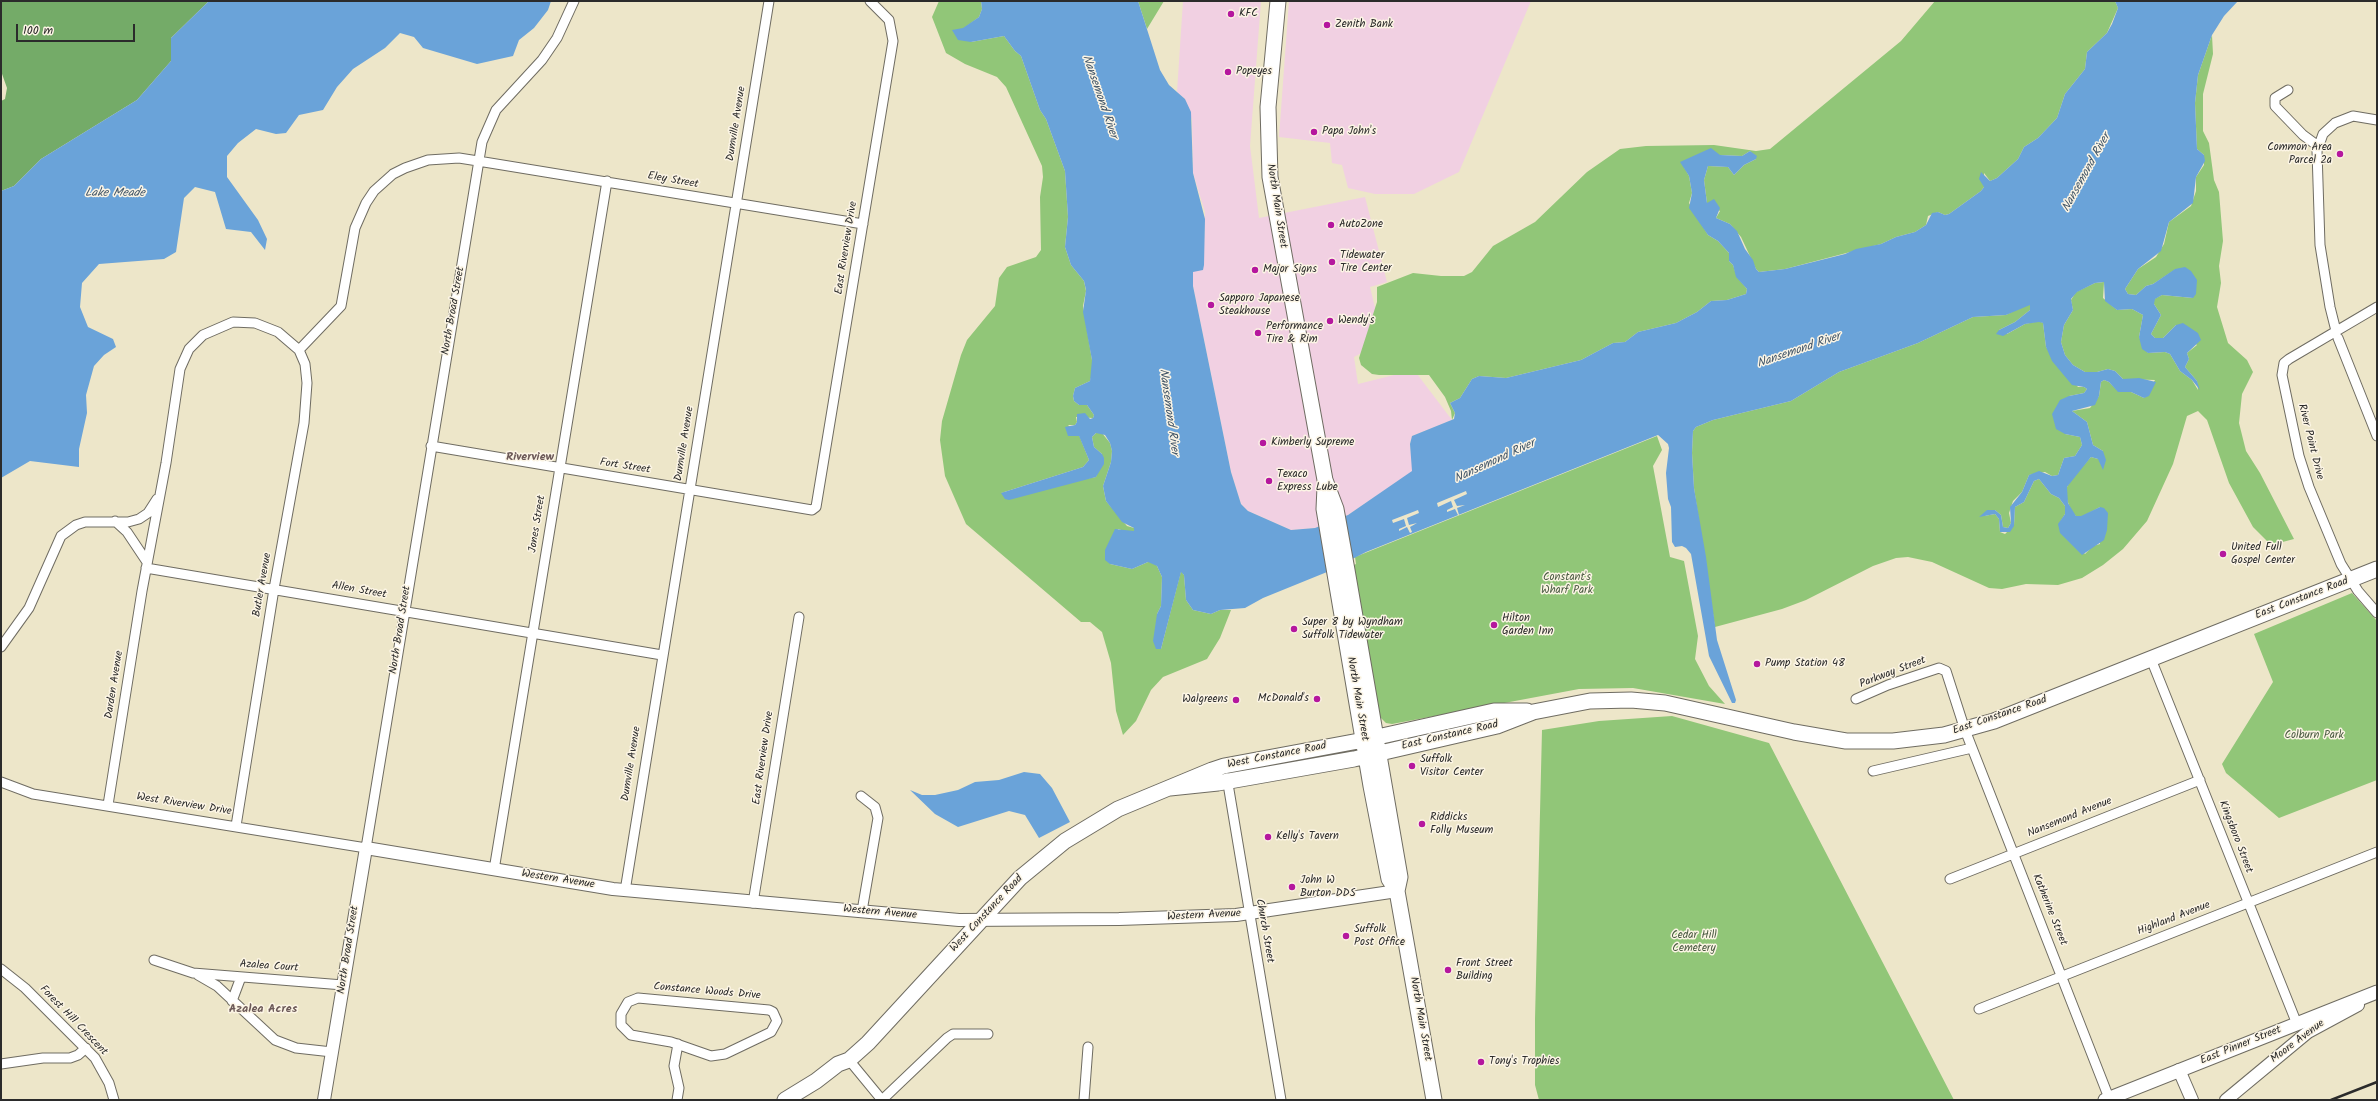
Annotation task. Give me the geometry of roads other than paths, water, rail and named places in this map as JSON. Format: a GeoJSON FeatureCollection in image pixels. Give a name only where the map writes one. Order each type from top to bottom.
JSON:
{"type":"FeatureCollection","features":[{"type":"Feature","properties":{"kind":"main road","name":"North Main Street"},"geometry":{"type":"LineString","coordinates":[[1278,1],[1268,107],[1270,176],[1325,480],[1372,754],[1400,877],[1397,891],[1434,1100]]}},
{"type":"Feature","properties":{"kind":"main road","name":"East Constance Road"},"geometry":{"type":"LineString","coordinates":[[1372,754],[1497,726],[1533,712],[1590,702],[1644,701],[1687,707],[1820,737],[1867,742],[1919,740],[1965,730],[1994,721],[2377,570]]}},
{"type":"Feature","properties":{"kind":"main road","name":"East Constance Road"},"geometry":{"type":"LineString","coordinates":[[1370,739],[1494,711],[1533,712]]}},
{"type":"Feature","properties":{"kind":"main road","name":"West Constance Road"},"geometry":{"type":"LineString","coordinates":[[802,1100],[845,1069],[849,1060],[884,1027],[980,920],[1020,878],[1065,841],[1118,810],[1212,770],[1224,766],[1370,739]]}},
{"type":"Feature","properties":{"kind":"main road","name":"West Constance Road"},"geometry":{"type":"LineString","coordinates":[[1170,788],[1228,781],[1372,754]]}},
{"type":"Feature","properties":{"kind":"main road","name":"East Pinner Street"},"geometry":{"type":"LineString","coordinates":[[2107,1099],[2377,992]]}},
{"type":"Feature","properties":{"kind":"main road","name":"West Constance Road"},"geometry":{"type":"LineString","coordinates":[[785,1100],[816,1081],[838,1064],[849,1060]]}},
{"type":"Feature","properties":{"kind":"street"},"geometry":{"type":"LineString","coordinates":[[1,647],[28,608],[61,536],[68,530],[85,522],[128,522],[139,519],[148,512],[160,495],[184,359],[196,341],[214,329],[233,322],[254,323],[278,332],[299,350],[341,306],[355,228],[366,203],[378,187],[405,168],[428,160],[459,158],[478,161],[482,142],[492,116],[542,60],[556,38],[574,1]]}},
{"type":"Feature","properties":{"kind":"street","name":"Dumville Avenue"},"geometry":{"type":"LineString","coordinates":[[625,890],[769,1]]}},
{"type":"Feature","properties":{"kind":"street","name":"East Riverview Drive"},"geometry":{"type":"LineString","coordinates":[[816,507],[864,224],[893,35],[889,20],[870,1]]}},
{"type":"Feature","properties":{"kind":"street"},"geometry":{"type":"LineString","coordinates":[[2288,90],[2275,98],[2275,106],[2303,135],[2318,146]]}},
{"type":"Feature","properties":{"kind":"street"},"geometry":{"type":"LineString","coordinates":[[2377,120],[2362,117],[2343,119],[2329,127],[2318,146],[2319,239],[2329,301],[2337,334],[2377,436]]}},
{"type":"Feature","properties":{"kind":"street","name":"Eley Street"},"geometry":{"type":"LineString","coordinates":[[478,161],[864,224]]}},
{"type":"Feature","properties":{"kind":"street","name":"North Broad Street"},"geometry":{"type":"LineString","coordinates":[[324,1100],[478,161]]}},
{"type":"Feature","properties":{"kind":"street","name":"Jones Street"},"geometry":{"type":"LineString","coordinates":[[494,870],[607,181]]}},
{"type":"Feature","properties":{"kind":"street","name":"River Point Drive"},"geometry":{"type":"LineString","coordinates":[[2377,307],[2337,334],[2288,359],[2284,364],[2282,375],[2299,456],[2309,487],[2335,550],[2351,580],[2377,613]]}},
{"type":"Feature","properties":{"kind":"street","name":"Butler Avenue"},"geometry":{"type":"LineString","coordinates":[[236,826],[274,589],[307,400],[307,372],[299,350]]}},
{"type":"Feature","properties":{"kind":"street","name":"Fort Street"},"geometry":{"type":"LineString","coordinates":[[431,446],[559,469],[812,510],[816,507]]}},
{"type":"Feature","properties":{"kind":"street","name":"Darden Avenue"},"geometry":{"type":"LineString","coordinates":[[108,805],[146,565],[160,495]]}},
{"type":"Feature","properties":{"kind":"street"},"geometry":{"type":"LineString","coordinates":[[114,521],[127,532],[146,565]]}},
{"type":"Feature","properties":{"kind":"street","name":"Allen Street"},"geometry":{"type":"LineString","coordinates":[[146,565],[274,589],[662,655]]}},
{"type":"Feature","properties":{"kind":"street","name":"East Riverview Drive"},"geometry":{"type":"LineString","coordinates":[[753,903],[799,617]]}},
{"type":"Feature","properties":{"kind":"street","name":"Kingsboro Street"},"geometry":{"type":"LineString","coordinates":[[2151,659],[2296,1024]]}},
{"type":"Feature","properties":{"kind":"street","name":"Parkway Street"},"geometry":{"type":"LineString","coordinates":[[1856,700],[1909,678],[1939,668],[1943,669],[1950,681],[1965,730]]}},
{"type":"Feature","properties":{"kind":"street","name":"Katherine Street"},"geometry":{"type":"LineString","coordinates":[[1965,730],[2062,976],[2107,1099]]}},
{"type":"Feature","properties":{"kind":"street"},"geometry":{"type":"LineString","coordinates":[[1873,771],[1972,748]]}},
{"type":"Feature","properties":{"kind":"street","name":"Church Street"},"geometry":{"type":"LineString","coordinates":[[1224,766],[1228,781],[1281,1100]]}},
{"type":"Feature","properties":{"kind":"street","name":"Nansemond Avenue"},"geometry":{"type":"LineString","coordinates":[[1950,879],[2200,780]]}},
{"type":"Feature","properties":{"kind":"street","name":"West Riverview Drive"},"geometry":{"type":"LineString","coordinates":[[1,782],[33,794],[366,848]]}},
{"type":"Feature","properties":{"kind":"street"},"geometry":{"type":"LineString","coordinates":[[861,796],[875,807],[878,818],[862,911]]}},
{"type":"Feature","properties":{"kind":"street","name":"Western Avenue"},"geometry":{"type":"LineString","coordinates":[[366,848],[494,870],[625,890],[753,903],[980,920],[1119,919],[1249,914],[1397,891]]}},
{"type":"Feature","properties":{"kind":"street","name":"Highland Avenue"},"geometry":{"type":"LineString","coordinates":[[1979,1009],[2377,852]]}},
{"type":"Feature","properties":{"kind":"street","name":"Azalea Court"},"geometry":{"type":"LineString","coordinates":[[154,960],[193,973],[217,986],[275,1040],[296,1048],[332,1052]]}},
{"type":"Feature","properties":{"kind":"street","name":"Forest Hill Crescent"},"geometry":{"type":"LineString","coordinates":[[1,969],[25,988],[86,1048],[102,1068],[114,1100]]}},
{"type":"Feature","properties":{"kind":"street","name":"Azalea Court"},"geometry":{"type":"LineString","coordinates":[[193,973],[343,985]]}},
{"type":"Feature","properties":{"kind":"street"},"geometry":{"type":"LineString","coordinates":[[232,1001],[241,977]]}},
{"type":"Feature","properties":{"kind":"street","name":"Moore Avenue"},"geometry":{"type":"LineString","coordinates":[[2226,1100],[2308,1032],[2377,996]]}},
{"type":"Feature","properties":{"kind":"street","name":"Constance Woods Drive"},"geometry":{"type":"LineString","coordinates":[[638,998],[769,1010],[776,1016],[776,1026],[771,1032],[725,1054],[711,1056],[678,1044],[631,1036],[625,1031],[620,1020],[623,1008],[628,1002],[638,998]]}},
{"type":"Feature","properties":{"kind":"street"},"geometry":{"type":"LineString","coordinates":[[849,1060],[882,1100],[953,1034],[988,1034]]}},
{"type":"Feature","properties":{"kind":"street"},"geometry":{"type":"LineString","coordinates":[[678,1044],[674,1066],[678,1088],[678,1100]]}},
{"type":"Feature","properties":{"kind":"street"},"geometry":{"type":"LineString","coordinates":[[1084,1100],[1088,1047]]}},
{"type":"Feature","properties":{"kind":"street"},"geometry":{"type":"LineString","coordinates":[[1,1064],[43,1058],[70,1058],[78,1056],[86,1048]]}},
{"type":"Feature","properties":{"kind":"street"},"geometry":{"type":"LineString","coordinates":[[2179,1070],[2192,1100]]}},
{"type":"Feature","properties":{"kind":"water","name":"Lake Meade"},"geometry":{"type":"Polygon","coordinates":[[[209,1],[551,1],[548,10],[534,28],[519,40],[513,56],[477,64],[423,48],[414,37],[400,33],[385,48],[353,69],[337,87],[323,110],[299,115],[286,133],[276,134],[256,129],[238,143],[227,156],[227,177],[258,220],[267,239],[265,250],[251,232],[226,229],[215,192],[195,187],[184,198],[176,252],[164,259],[99,264],[82,283],[80,307],[88,327],[113,339],[116,347],[104,355],[94,366],[86,395],[87,413],[79,449],[79,467],[30,461],[1,478],[1,191],[14,186],[41,159],[137,100],[171,61],[171,38],[209,1]]]}},
{"type":"Feature","properties":{"kind":"water","name":"Nansemond River"},"geometry":{"type":"Polygon","coordinates":[[[981,1],[1138,1],[1160,70],[1169,85],[1185,99],[1191,112],[1193,173],[1205,219],[1204,265],[1203,270],[1193,272],[1193,286],[1231,472],[1241,504],[1248,511],[1291,530],[1315,528],[1348,515],[1412,471],[1410,444],[1412,436],[1454,419],[1455,413],[1450,403],[1460,398],[1472,379],[1479,376],[1506,378],[1581,360],[1613,343],[1625,342],[1638,332],[1676,323],[1697,312],[1711,301],[1727,300],[1746,294],[1747,289],[1736,277],[1733,265],[1729,261],[1729,253],[1718,241],[1708,235],[1689,208],[1692,193],[1689,176],[1680,162],[1711,148],[1720,155],[1742,156],[1750,151],[1757,156],[1756,159],[1744,165],[1734,175],[1728,167],[1708,166],[1704,180],[1707,203],[1714,199],[1720,208],[1716,218],[1730,224],[1737,231],[1745,249],[1759,272],[1785,269],[1845,254],[1856,249],[1881,244],[1896,237],[1915,232],[1926,225],[1932,213],[1938,212],[1945,215],[1949,214],[1981,191],[1984,187],[1979,179],[1981,172],[1990,181],[1997,178],[2018,159],[2024,147],[2038,138],[2057,118],[2065,94],[2085,69],[2087,52],[2107,33],[2112,24],[2118,8],[2115,1],[2238,1],[2224,16],[2212,35],[2198,75],[2195,103],[2197,149],[2204,155],[2205,161],[2196,177],[2193,203],[2169,222],[2161,251],[2138,269],[2125,289],[2128,294],[2136,295],[2146,286],[2153,284],[2175,269],[2185,267],[2191,271],[2197,280],[2196,294],[2193,298],[2162,295],[2155,299],[2154,304],[2161,315],[2151,334],[2155,338],[2163,338],[2176,325],[2183,323],[2198,333],[2201,340],[2187,353],[2189,359],[2185,367],[2197,381],[2200,390],[2192,380],[2180,371],[2170,354],[2165,352],[2148,353],[2142,349],[2139,337],[2143,315],[2132,309],[2117,310],[2105,301],[2104,282],[2095,283],[2077,292],[2071,299],[2073,310],[2064,325],[2061,342],[2065,355],[2073,365],[2085,372],[2097,372],[2108,369],[2115,371],[2123,379],[2139,378],[2156,382],[2149,396],[2144,398],[2131,392],[2118,392],[2109,382],[2104,380],[2101,382],[2099,396],[2095,405],[2072,411],[2087,422],[2093,445],[2103,451],[2106,460],[2103,470],[2098,459],[2091,457],[2067,487],[2068,503],[2076,516],[2081,516],[2100,507],[2104,508],[2108,513],[2107,530],[2104,540],[2082,555],[2060,533],[2058,524],[2065,514],[2065,506],[2059,498],[2051,494],[2039,479],[2034,481],[2024,502],[2015,507],[2014,526],[2010,532],[2000,532],[1999,519],[1995,514],[1979,517],[1987,510],[1995,510],[2001,515],[2003,527],[2008,528],[2011,523],[2010,507],[2022,492],[2029,475],[2039,471],[2052,476],[2058,475],[2064,458],[2075,456],[2082,445],[2080,437],[2065,434],[2056,429],[2052,414],[2060,400],[2069,396],[2084,393],[2087,389],[2072,385],[2052,361],[2046,347],[2043,323],[2039,322],[2025,324],[2003,336],[1996,334],[1999,330],[2015,322],[2030,310],[2030,305],[2006,315],[1973,317],[1918,343],[1839,372],[1791,401],[1713,420],[1696,427],[1693,431],[1692,453],[1694,488],[1706,557],[1717,640],[1736,700],[1735,703],[1732,703],[1709,656],[1691,554],[1682,546],[1675,547],[1672,542],[1671,507],[1668,499],[1666,473],[1669,448],[1668,444],[1658,435],[1366,552],[1327,572],[1263,598],[1245,608],[1220,610],[1211,614],[1193,610],[1186,600],[1184,575],[1181,572],[1161,649],[1156,649],[1153,641],[1157,614],[1161,606],[1162,577],[1157,566],[1148,562],[1132,569],[1110,564],[1105,560],[1105,550],[1115,529],[1134,531],[1134,528],[1122,522],[1106,501],[1103,486],[1111,462],[1112,451],[1110,443],[1105,435],[1096,433],[1092,437],[1094,447],[1102,454],[1104,458],[1104,464],[1096,477],[1009,500],[1005,499],[1001,493],[1083,467],[1089,460],[1079,436],[1068,436],[1065,427],[1075,425],[1077,422],[1077,414],[1085,413],[1090,419],[1093,418],[1094,415],[1087,405],[1079,405],[1074,401],[1073,396],[1075,388],[1090,381],[1092,360],[1083,312],[1086,290],[1084,281],[1071,265],[1065,247],[1068,217],[1065,171],[1046,119],[1040,110],[1021,56],[1015,51],[1004,36],[971,42],[958,40],[952,30],[963,28],[979,17],[982,9],[981,1]]]}},
{"type":"Feature","properties":{"kind":"water"},"geometry":{"type":"Polygon","coordinates":[[[1024,772],[1040,774],[1052,788],[1070,822],[1039,838],[1025,815],[1009,811],[958,827],[935,814],[910,790],[922,795],[935,795],[958,790],[975,782],[999,780],[1024,772]]]}},
{"type":"Feature","properties":{"kind":"railway"},"geometry":{"type":"LineString","coordinates":[[2331,1100],[2377,1082]]}},
{"type":"Feature","properties":{"kind":"place","name":"KFC"},"geometry":{"type":"Point","coordinates":[1231,14]}},
{"type":"Feature","properties":{"kind":"place","name":"Zenith Bank"},"geometry":{"type":"Point","coordinates":[1327,25]}},
{"type":"Feature","properties":{"kind":"place","name":"Popeyes"},"geometry":{"type":"Point","coordinates":[1228,72]}},
{"type":"Feature","properties":{"kind":"place","name":"Papa John's"},"geometry":{"type":"Point","coordinates":[1314,132]}},
{"type":"Feature","properties":{"kind":"place","name":"Common Area Parcel 2a"},"geometry":{"type":"Point","coordinates":[2340,154]}},
{"type":"Feature","properties":{"kind":"place","name":"AutoZone"},"geometry":{"type":"Point","coordinates":[1331,225]}},
{"type":"Feature","properties":{"kind":"place","name":"Tidewater Tire Center"},"geometry":{"type":"Point","coordinates":[1332,262]}},
{"type":"Feature","properties":{"kind":"place","name":"Major Signs"},"geometry":{"type":"Point","coordinates":[1255,270]}},
{"type":"Feature","properties":{"kind":"place","name":"Sapporo Japanese Steakhouse"},"geometry":{"type":"Point","coordinates":[1211,305]}},
{"type":"Feature","properties":{"kind":"place","name":"Wendy's"},"geometry":{"type":"Point","coordinates":[1330,321]}},
{"type":"Feature","properties":{"kind":"place","name":"Performance Tire & Rim"},"geometry":{"type":"Point","coordinates":[1258,333]}},
{"type":"Feature","properties":{"kind":"place","name":"Kimberly Supreme"},"geometry":{"type":"Point","coordinates":[1263,443]}},
{"type":"Feature","properties":{"kind":"place","name":"Texaco Express Lube"},"geometry":{"type":"Point","coordinates":[1269,481]}},
{"type":"Feature","properties":{"kind":"place","name":"United Full Gospel Center"},"geometry":{"type":"Point","coordinates":[2223,554]}},
{"type":"Feature","properties":{"kind":"place","name":"Hilton Garden Inn"},"geometry":{"type":"Point","coordinates":[1494,625]}},
{"type":"Feature","properties":{"kind":"place","name":"Super 8 by Wyndham Suffolk Tidewater"},"geometry":{"type":"Point","coordinates":[1294,629]}},
{"type":"Feature","properties":{"kind":"place","name":"Pump Station 48"},"geometry":{"type":"Point","coordinates":[1757,664]}},
{"type":"Feature","properties":{"kind":"place","name":"McDonald's"},"geometry":{"type":"Point","coordinates":[1317,699]}},
{"type":"Feature","properties":{"kind":"place","name":"Walgreens"},"geometry":{"type":"Point","coordinates":[1236,700]}},
{"type":"Feature","properties":{"kind":"place","name":"Suffolk Visitor Center"},"geometry":{"type":"Point","coordinates":[1412,766]}},
{"type":"Feature","properties":{"kind":"place","name":"Riddicks Folly Museum"},"geometry":{"type":"Point","coordinates":[1422,824]}},
{"type":"Feature","properties":{"kind":"place","name":"Kelly's Tavern"},"geometry":{"type":"Point","coordinates":[1268,837]}},
{"type":"Feature","properties":{"kind":"place","name":"John W Burton DDS"},"geometry":{"type":"Point","coordinates":[1292,887]}},
{"type":"Feature","properties":{"kind":"place","name":"Suffolk Post Office"},"geometry":{"type":"Point","coordinates":[1346,936]}},
{"type":"Feature","properties":{"kind":"place","name":"Front Street Building"},"geometry":{"type":"Point","coordinates":[1448,970]}},
{"type":"Feature","properties":{"kind":"place","name":"Tony's Trophies"},"geometry":{"type":"Point","coordinates":[1481,1062]}},
{"type":"Feature","properties":{"kind":"district","name":"Riverview"},"geometry":{"type":"Point","coordinates":[530,458]}},
{"type":"Feature","properties":{"kind":"district","name":"Azalea Acres"},"geometry":{"type":"Point","coordinates":[263,1010]}},
{"type":"Feature","properties":{"kind":"park label","name":"Constant's Wharf Park"},"geometry":{"type":"Point","coordinates":[1567,584]}},
{"type":"Feature","properties":{"kind":"park label","name":"Colburn Park"},"geometry":{"type":"Point","coordinates":[2314,736]}},
{"type":"Feature","properties":{"kind":"park label","name":"Cedar Hill Cemetery"},"geometry":{"type":"Point","coordinates":[1694,942]}}]}
